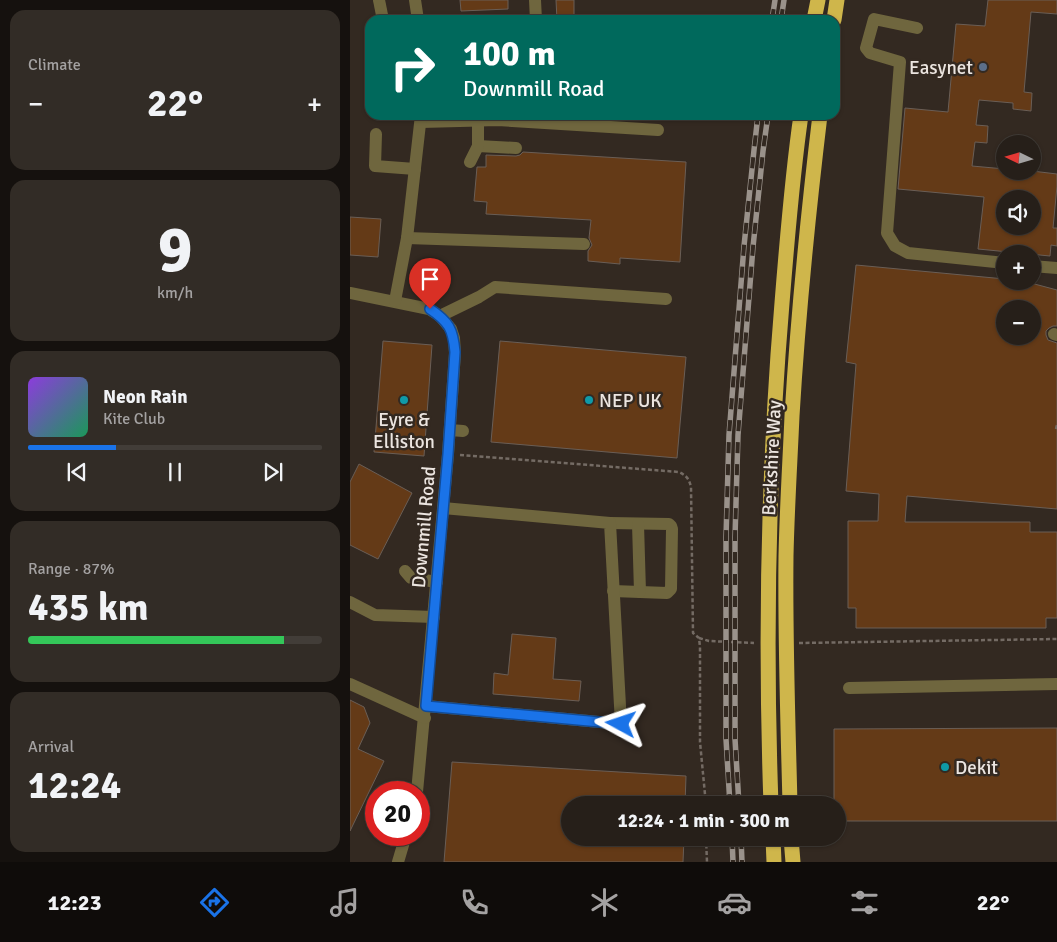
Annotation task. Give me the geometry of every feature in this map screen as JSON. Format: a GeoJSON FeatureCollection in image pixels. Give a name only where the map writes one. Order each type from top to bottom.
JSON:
{"type":"FeatureCollection","features":[{"type":"Feature","properties":{"kind":"highway"},"geometry":{"type":"LineString","coordinates":[[815,15],[818,0]]}},
{"type":"Feature","properties":{"kind":"highway"},"geometry":{"type":"LineString","coordinates":[[835,15],[837,0]]}},
{"type":"Feature","properties":{"kind":"highway","name":"Berkshire Way"},"geometry":{"type":"LineString","coordinates":[[771,796],[768,663],[772,439],[787,240],[800,120]]}},
{"type":"Feature","properties":{"kind":"highway","name":"Berkshire Way"},"geometry":{"type":"LineString","coordinates":[[790,796],[786,664],[788,501],[796,356],[810,194],[819,120]]}},
{"type":"Feature","properties":{"kind":"highway"},"geometry":{"type":"LineString","coordinates":[[773,846],[774,862]]}},
{"type":"Feature","properties":{"kind":"highway"},"geometry":{"type":"LineString","coordinates":[[792,846],[793,862]]}},
{"type":"Feature","properties":{"kind":"street"},"geometry":{"type":"LineString","coordinates":[[379,0],[382,15]]}},
{"type":"Feature","properties":{"kind":"street"},"geometry":{"type":"LineString","coordinates":[[535,0],[536,15]]}},
{"type":"Feature","properties":{"kind":"street"},"geometry":{"type":"LineString","coordinates":[[415,1],[417,15]]}},
{"type":"Feature","properties":{"kind":"street"},"geometry":{"type":"LineString","coordinates":[[917,28],[874,19],[866,48],[870,53],[900,62],[887,233],[895,246],[908,254],[996,262]]}},
{"type":"Feature","properties":{"kind":"street"},"geometry":{"type":"LineString","coordinates":[[395,301],[407,238],[421,120]]}},
{"type":"Feature","properties":{"kind":"street"},"geometry":{"type":"LineString","coordinates":[[470,162],[478,146],[478,120],[658,130]]}},
{"type":"Feature","properties":{"kind":"street"},"geometry":{"type":"LineString","coordinates":[[380,138],[375,166],[415,169]]}},
{"type":"Feature","properties":{"kind":"street"},"geometry":{"type":"LineString","coordinates":[[478,146],[516,148]]}},
{"type":"Feature","properties":{"kind":"street"},"geometry":{"type":"LineString","coordinates":[[407,238],[584,244]]}},
{"type":"Feature","properties":{"kind":"street"},"geometry":{"type":"LineString","coordinates":[[1041,267],[1057,268]]}},
{"type":"Feature","properties":{"kind":"street"},"geometry":{"type":"LineString","coordinates":[[350,293],[430,309],[440,316],[495,287],[666,299]]}},
{"type":"Feature","properties":{"kind":"street","name":"Downmill Road"},"geometry":{"type":"LineString","coordinates":[[418,781],[443,508],[456,430],[454,338],[451,329],[440,316]]}},
{"type":"Feature","properties":{"kind":"street"},"geometry":{"type":"LineString","coordinates":[[443,508],[610,523],[669,524],[672,529],[672,589],[667,592],[613,591]]}},
{"type":"Feature","properties":{"kind":"street"},"geometry":{"type":"LineString","coordinates":[[350,684],[425,712],[621,724],[610,523]]}},
{"type":"Feature","properties":{"kind":"street"},"geometry":{"type":"LineString","coordinates":[[638,524],[640,592]]}},
{"type":"Feature","properties":{"kind":"street"},"geometry":{"type":"LineString","coordinates":[[405,571],[411,578],[437,582]]}},
{"type":"Feature","properties":{"kind":"street"},"geometry":{"type":"LineString","coordinates":[[350,602],[375,615],[434,617]]}},
{"type":"Feature","properties":{"kind":"street"},"geometry":{"type":"LineString","coordinates":[[849,688],[1057,684]]}},
{"type":"Feature","properties":{"kind":"street"},"geometry":{"type":"LineString","coordinates":[[398,862],[403,846]]}},
{"type":"Feature","properties":{"kind":"path"},"geometry":{"type":"LineString","coordinates":[[1056,429],[1057,424]]}},
{"type":"Feature","properties":{"kind":"path"},"geometry":{"type":"LineString","coordinates":[[454,455],[680,472],[689,480],[693,632],[698,638],[700,647],[700,742],[705,796]]}},
{"type":"Feature","properties":{"kind":"path"},"geometry":{"type":"LineString","coordinates":[[698,638],[709,642],[760,643]]}},
{"type":"Feature","properties":{"kind":"path"},"geometry":{"type":"LineString","coordinates":[[795,643],[1057,639]]}},
{"type":"Feature","properties":{"kind":"path"},"geometry":{"type":"LineString","coordinates":[[706,846],[707,862]]}},
{"type":"Feature","properties":{"kind":"building"},"geometry":{"type":"Polygon","coordinates":[[[460,0],[508,0],[508,9],[461,11],[460,0]]]}},
{"type":"Feature","properties":{"kind":"building"},"geometry":{"type":"Polygon","coordinates":[[[556,0],[574,0],[574,15],[557,15],[556,0]]]}},
{"type":"Feature","properties":{"kind":"building"},"geometry":{"type":"Polygon","coordinates":[[[988,0],[1057,0],[1057,14],[1031,12],[1024,92],[1032,93],[1031,111],[1013,109],[1013,103],[979,100],[976,125],[988,126],[987,143],[975,142],[972,166],[996,168],[996,180],[1041,180],[1041,172],[1057,174],[1053,228],[1057,228],[1057,246],[1051,245],[1050,256],[1041,255],[1041,245],[996,245],[996,251],[978,249],[984,197],[898,189],[905,108],[948,112],[956,24],[985,26],[988,0]]]}},
{"type":"Feature","properties":{"kind":"building"},"geometry":{"type":"Polygon","coordinates":[[[523,152],[686,162],[680,262],[620,258],[620,264],[588,261],[588,251],[592,245],[589,238],[591,220],[486,214],[487,202],[474,201],[477,167],[486,167],[486,155],[516,156],[523,152]]]}},
{"type":"Feature","properties":{"kind":"building"},"geometry":{"type":"Polygon","coordinates":[[[350,217],[381,219],[378,257],[350,255],[350,217]]]}},
{"type":"Feature","properties":{"kind":"building"},"geometry":{"type":"Polygon","coordinates":[[[856,265],[996,278],[996,290],[1041,290],[1041,286],[1057,290],[1057,326],[1049,328],[1046,331],[1046,335],[1048,340],[1057,343],[1057,509],[907,496],[905,522],[1030,522],[1030,532],[1057,532],[1057,618],[1046,618],[1046,628],[856,628],[856,608],[848,608],[848,521],[878,521],[879,494],[846,491],[856,364],[846,362],[856,265]]]}},
{"type":"Feature","properties":{"kind":"building"},"geometry":{"type":"Polygon","coordinates":[[[383,341],[432,345],[424,456],[374,452],[383,341]]]}},
{"type":"Feature","properties":{"kind":"building","name":"NEP UK"},"geometry":{"type":"Polygon","coordinates":[[[500,341],[686,357],[677,458],[491,442],[500,341]]]}},
{"type":"Feature","properties":{"kind":"building"},"geometry":{"type":"Polygon","coordinates":[[[359,464],[412,493],[378,559],[350,545],[350,482],[359,464]]]}},
{"type":"Feature","properties":{"kind":"building"},"geometry":{"type":"Polygon","coordinates":[[[512,634],[556,638],[553,679],[581,681],[579,701],[493,694],[494,673],[508,675],[512,634]]]}},
{"type":"Feature","properties":{"kind":"building"},"geometry":{"type":"Polygon","coordinates":[[[350,700],[364,707],[370,723],[358,749],[384,761],[374,781],[365,781],[365,800],[350,831],[350,700]]]}},
{"type":"Feature","properties":{"kind":"building","name":"Dekit"},"geometry":{"type":"Polygon","coordinates":[[[1057,728],[1057,821],[846,821],[846,796],[834,796],[834,729],[1057,728]]]}},
{"type":"Feature","properties":{"kind":"building"},"geometry":{"type":"Polygon","coordinates":[[[452,762],[686,776],[685,796],[561,796],[561,846],[684,846],[683,862],[444,862],[452,762]]]}},
{"type":"Feature","properties":{"kind":"railway"},"geometry":{"type":"LineString","coordinates":[[773,15],[775,0]]}},
{"type":"Feature","properties":{"kind":"railway"},"geometry":{"type":"LineString","coordinates":[[782,15],[784,0]]}},
{"type":"Feature","properties":{"kind":"railway"},"geometry":{"type":"LineString","coordinates":[[729,796],[726,739],[726,537],[729,435],[744,246],[757,120]]}},
{"type":"Feature","properties":{"kind":"railway"},"geometry":{"type":"LineString","coordinates":[[738,796],[735,739],[735,537],[738,435],[753,247],[767,120]]}},
{"type":"Feature","properties":{"kind":"railway"},"geometry":{"type":"LineString","coordinates":[[732,846],[733,862]]}},
{"type":"Feature","properties":{"kind":"railway"},"geometry":{"type":"LineString","coordinates":[[741,846],[742,862]]}},
{"type":"Feature","properties":{"kind":"place","name":"Easynet"},"geometry":{"type":"Point","coordinates":[983,67]}},
{"type":"Feature","properties":{"kind":"place","name":"Eyre & Elliston"},"geometry":{"type":"Point","coordinates":[404,400]}},
{"type":"Feature","properties":{"kind":"place","name":"NEP UK"},"geometry":{"type":"Point","coordinates":[589,400]}},
{"type":"Feature","properties":{"kind":"place","name":"Dekit"},"geometry":{"type":"Point","coordinates":[945,767]}},
{"type":"Feature","properties":{"kind":"route"},"geometry":{"type":"LineString","coordinates":[[430,309],[440,316],[451,329],[454,338],[455,364],[426,706],[621,724]]}}]}
